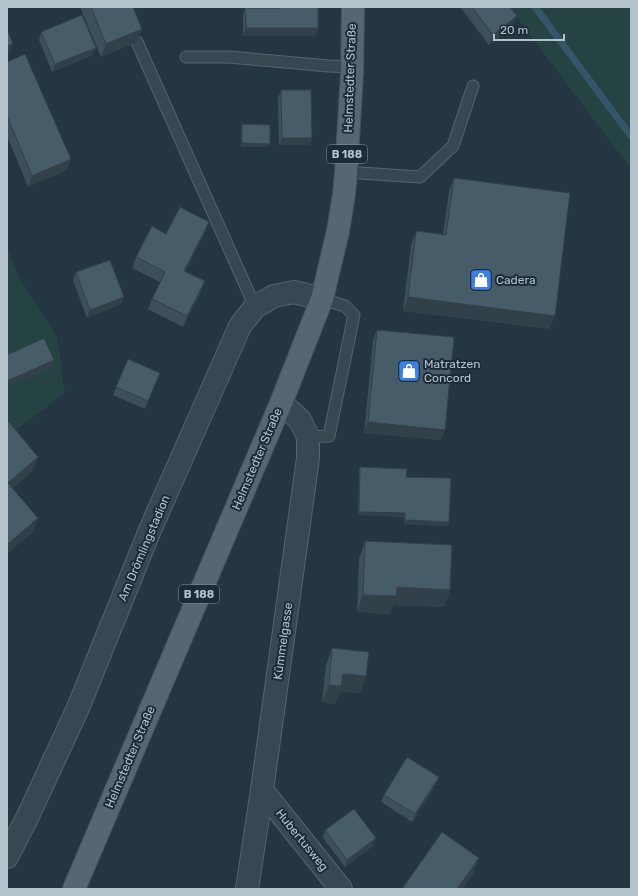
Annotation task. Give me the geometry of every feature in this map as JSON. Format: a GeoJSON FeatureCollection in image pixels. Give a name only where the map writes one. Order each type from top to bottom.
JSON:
{"type":"FeatureCollection","features":[{"type":"Feature","properties":{"kind":"main road","name":"Helmstedter Straße"},"geometry":{"type":"LineString","coordinates":[[74,889],[281,403],[322,299],[338,231],[344,194],[352,67],[353,7]]}},
{"type":"Feature","properties":{"kind":"street","name":"Am Drömlingstadion"},"geometry":{"type":"LineString","coordinates":[[7,857],[28,816],[78,708],[150,530],[240,326],[255,307],[274,296],[294,292],[322,299]]}},
{"type":"Feature","properties":{"kind":"street","name":"Kümmelgasse"},"geometry":{"type":"LineString","coordinates":[[247,889],[308,458],[308,437],[300,420],[281,403]]}},
{"type":"Feature","properties":{"kind":"street","name":"Hubertusweg"},"geometry":{"type":"LineString","coordinates":[[262,790],[341,889]]}},
{"type":"Feature","properties":{"kind":"lane"},"geometry":{"type":"LineString","coordinates":[[137,42],[255,307]]}},
{"type":"Feature","properties":{"kind":"lane"},"geometry":{"type":"LineString","coordinates":[[186,57],[229,57],[352,67]]}},
{"type":"Feature","properties":{"kind":"lane"},"geometry":{"type":"LineString","coordinates":[[346,172],[420,178],[453,146],[473,86]]}},
{"type":"Feature","properties":{"kind":"lane"},"geometry":{"type":"LineString","coordinates":[[308,437],[329,436],[354,315],[345,306],[322,299]]}},
{"type":"Feature","properties":{"kind":"green space"},"geometry":{"type":"Polygon","coordinates":[[[509,7],[631,7],[631,169],[509,7]]]}},
{"type":"Feature","properties":{"kind":"green space"},"geometry":{"type":"Polygon","coordinates":[[[7,247],[19,277],[57,337],[65,393],[7,437],[7,247]]]}},
{"type":"Feature","properties":{"kind":"building"},"geometry":{"type":"Polygon","coordinates":[[[91,7],[133,7],[142,29],[106,44],[91,7]]]}},
{"type":"Feature","properties":{"kind":"building"},"geometry":{"type":"Polygon","coordinates":[[[318,7],[318,28],[246,28],[245,8],[318,7]]]}},
{"type":"Feature","properties":{"kind":"building"},"geometry":{"type":"Polygon","coordinates":[[[472,7],[510,7],[517,16],[493,35],[472,7]]]}},
{"type":"Feature","properties":{"kind":"building"},"geometry":{"type":"Polygon","coordinates":[[[82,15],[96,48],[55,64],[41,32],[82,15]]]}},
{"type":"Feature","properties":{"kind":"building"},"geometry":{"type":"Polygon","coordinates":[[[7,29],[13,44],[7,46],[7,29]]]}},
{"type":"Feature","properties":{"kind":"building"},"geometry":{"type":"Polygon","coordinates":[[[25,54],[71,159],[32,176],[7,116],[7,62],[25,54]]]}},
{"type":"Feature","properties":{"kind":"building"},"geometry":{"type":"Polygon","coordinates":[[[281,90],[311,90],[312,138],[282,138],[281,90]]]}},
{"type":"Feature","properties":{"kind":"building"},"geometry":{"type":"Polygon","coordinates":[[[242,124],[270,125],[270,144],[242,143],[242,124]]]}},
{"type":"Feature","properties":{"kind":"building","name":"Cadera"},"geometry":{"type":"Polygon","coordinates":[[[454,178],[570,193],[555,316],[408,297],[416,231],[446,235],[454,178]]]}},
{"type":"Feature","properties":{"kind":"building"},"geometry":{"type":"Polygon","coordinates":[[[180,207],[209,222],[184,271],[205,281],[187,316],[152,299],[165,272],[136,257],[152,226],[166,234],[180,207]]]}},
{"type":"Feature","properties":{"kind":"building"},"geometry":{"type":"Polygon","coordinates":[[[110,260],[124,297],[90,310],[76,272],[110,260]]]}},
{"type":"Feature","properties":{"kind":"building","name":"Matratzen Concord"},"geometry":{"type":"Polygon","coordinates":[[[377,330],[454,337],[445,430],[368,422],[377,330]]]}},
{"type":"Feature","properties":{"kind":"building"},"geometry":{"type":"Polygon","coordinates":[[[44,338],[54,360],[7,381],[7,355],[44,338]]]}},
{"type":"Feature","properties":{"kind":"building"},"geometry":{"type":"Polygon","coordinates":[[[128,359],[160,373],[148,401],[116,387],[128,359]]]}},
{"type":"Feature","properties":{"kind":"building"},"geometry":{"type":"Polygon","coordinates":[[[9,422],[38,457],[8,483],[38,518],[8,544],[7,424],[9,422]]]}},
{"type":"Feature","properties":{"kind":"building"},"geometry":{"type":"Polygon","coordinates":[[[360,467],[407,469],[406,477],[451,478],[449,522],[405,520],[405,513],[359,512],[360,467]]]}},
{"type":"Feature","properties":{"kind":"building"},"geometry":{"type":"Polygon","coordinates":[[[365,541],[452,545],[450,590],[397,587],[396,596],[363,595],[365,541]]]}},
{"type":"Feature","properties":{"kind":"building"},"geometry":{"type":"Polygon","coordinates":[[[332,648],[369,652],[366,676],[343,674],[341,686],[329,685],[332,648]]]}},
{"type":"Feature","properties":{"kind":"building"},"geometry":{"type":"Polygon","coordinates":[[[407,757],[439,777],[415,814],[384,795],[407,757]]]}},
{"type":"Feature","properties":{"kind":"building"},"geometry":{"type":"Polygon","coordinates":[[[354,809],[376,838],[347,860],[325,830],[354,809]]]}},
{"type":"Feature","properties":{"kind":"building"},"geometry":{"type":"Polygon","coordinates":[[[442,832],[479,858],[457,889],[402,889],[442,832]]]}},
{"type":"Feature","properties":{"kind":"waterway"},"geometry":{"type":"LineString","coordinates":[[535,7],[631,136]]}},
{"type":"Feature","properties":{"kind":"place","name":"Cadera"},"geometry":{"type":"Point","coordinates":[481,280]}},
{"type":"Feature","properties":{"kind":"place","name":"Matratzen Concord"},"geometry":{"type":"Point","coordinates":[409,371]}}]}
